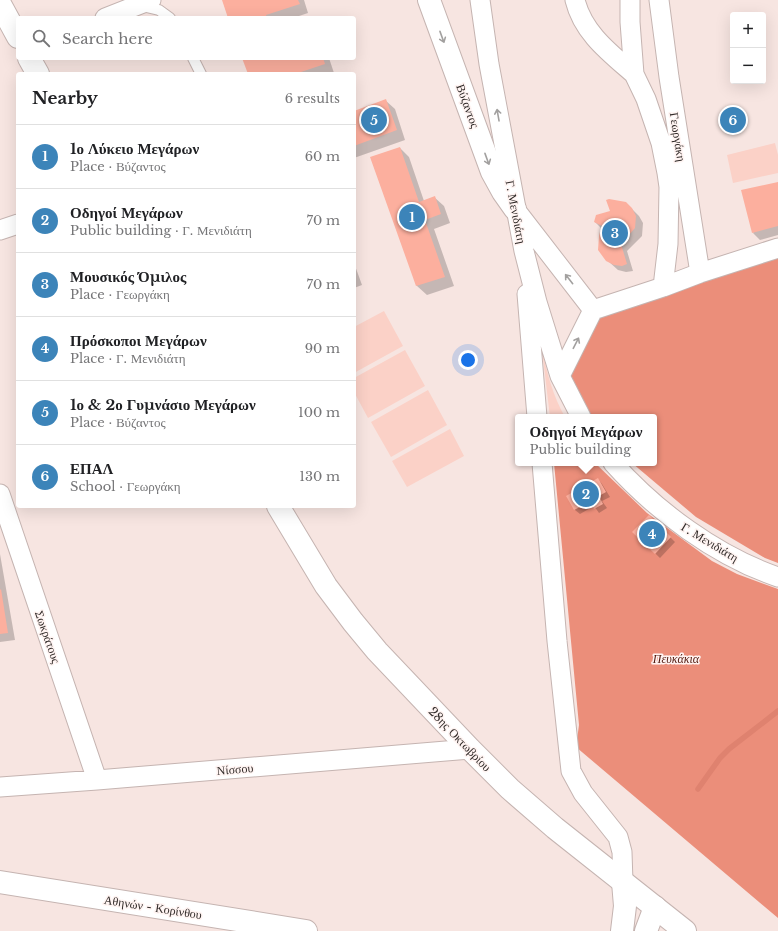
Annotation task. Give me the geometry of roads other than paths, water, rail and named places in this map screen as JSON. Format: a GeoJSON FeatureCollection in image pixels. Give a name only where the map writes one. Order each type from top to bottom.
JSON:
{"type":"FeatureCollection","features":[{"type":"Feature","properties":{"kind":"street","name":"Βύζαντος"},"geometry":{"type":"LineString","coordinates":[[429,0],[492,172],[503,192],[515,209]]}},
{"type":"Feature","properties":{"kind":"street","name":"Γ. Μενιδιάτη"},"geometry":{"type":"LineString","coordinates":[[480,0],[489,64],[524,251],[537,302],[560,376],[579,414]]}},
{"type":"Feature","properties":{"kind":"street"},"geometry":{"type":"LineString","coordinates":[[575,0],[587,28],[597,41],[634,74]]}},
{"type":"Feature","properties":{"kind":"street"},"geometry":{"type":"LineString","coordinates":[[630,0],[634,74],[646,99],[660,144],[669,187],[668,236],[663,287]]}},
{"type":"Feature","properties":{"kind":"street","name":"Γεωργάκη"},"geometry":{"type":"LineString","coordinates":[[659,0],[669,77],[700,273]]}},
{"type":"Feature","properties":{"kind":"street"},"geometry":{"type":"LineString","coordinates":[[110,16],[142,2]]}},
{"type":"Feature","properties":{"kind":"street"},"geometry":{"type":"LineString","coordinates":[[0,4],[16,33]]}},
{"type":"Feature","properties":{"kind":"street"},"geometry":{"type":"LineString","coordinates":[[31,60],[37,72]]}},
{"type":"Feature","properties":{"kind":"street"},"geometry":{"type":"LineString","coordinates":[[515,209],[593,310]]}},
{"type":"Feature","properties":{"kind":"street"},"geometry":{"type":"LineString","coordinates":[[0,230],[16,225]]}},
{"type":"Feature","properties":{"kind":"street"},"geometry":{"type":"LineString","coordinates":[[560,376],[593,310],[778,248]]}},
{"type":"Feature","properties":{"kind":"street"},"geometry":{"type":"LineString","coordinates":[[524,251],[530,339],[538,414]]}},
{"type":"Feature","properties":{"kind":"street"},"geometry":{"type":"LineString","coordinates":[[542,466],[557,641],[571,771],[583,793],[618,837],[622,852],[624,882],[625,906],[622,931]]}},
{"type":"Feature","properties":{"kind":"street","name":"Γ. Μενιδιάτη"},"geometry":{"type":"LineString","coordinates":[[616,466],[634,485],[686,529],[755,568],[778,577]]}},
{"type":"Feature","properties":{"kind":"street","name":"Σωκράτους"},"geometry":{"type":"LineString","coordinates":[[6,503],[97,780]]}},
{"type":"Feature","properties":{"kind":"street","name":"28ης Οκτωβρίου"},"geometry":{"type":"LineString","coordinates":[[279,508],[326,586],[353,622],[377,651],[470,749],[510,789],[555,828],[685,931]]}},
{"type":"Feature","properties":{"kind":"street","name":"Νίσσου"},"geometry":{"type":"LineString","coordinates":[[0,786],[97,780],[470,749]]}},
{"type":"Feature","properties":{"kind":"street","name":"Αθηνών - Κορίνθου"},"geometry":{"type":"LineString","coordinates":[[0,882],[237,925],[306,931]]}},
{"type":"Feature","properties":{"kind":"street"},"geometry":{"type":"LineString","coordinates":[[646,931],[655,907]]}},
{"type":"Feature","properties":{"kind":"lane"},"geometry":{"type":"LineString","coordinates":[[142,2],[159,10],[167,16]]}},
{"type":"Feature","properties":{"kind":"lane"},"geometry":{"type":"LineString","coordinates":[[194,60],[200,72]]}},
{"type":"Feature","properties":{"kind":"waterway"},"geometry":{"type":"LineString","coordinates":[[698,789],[720,758],[729,749],[778,711]]}},
{"type":"Feature","properties":{"kind":"place","name":"1ο & 2ο Γυμνάσιο Μεγάρων"},"geometry":{"type":"Point","coordinates":[374,120]}},
{"type":"Feature","properties":{"kind":"place","name":"ΕΠΑΛ"},"geometry":{"type":"Point","coordinates":[733,120]}},
{"type":"Feature","properties":{"kind":"place","name":"1ο Λύκειο Μεγάρων"},"geometry":{"type":"Point","coordinates":[412,217]}},
{"type":"Feature","properties":{"kind":"place","name":"Μουσικός Όμιλος"},"geometry":{"type":"Point","coordinates":[615,233]}},
{"type":"Feature","properties":{"kind":"place","name":"Οδηγοί Μεγάρων"},"geometry":{"type":"Point","coordinates":[586,494]}},
{"type":"Feature","properties":{"kind":"place","name":"Πρόσκοποι Μεγάρων"},"geometry":{"type":"Point","coordinates":[652,534]}},
{"type":"Feature","properties":{"kind":"park label","name":"Πευκάκια"},"geometry":{"type":"Point","coordinates":[676,658]}}]}
